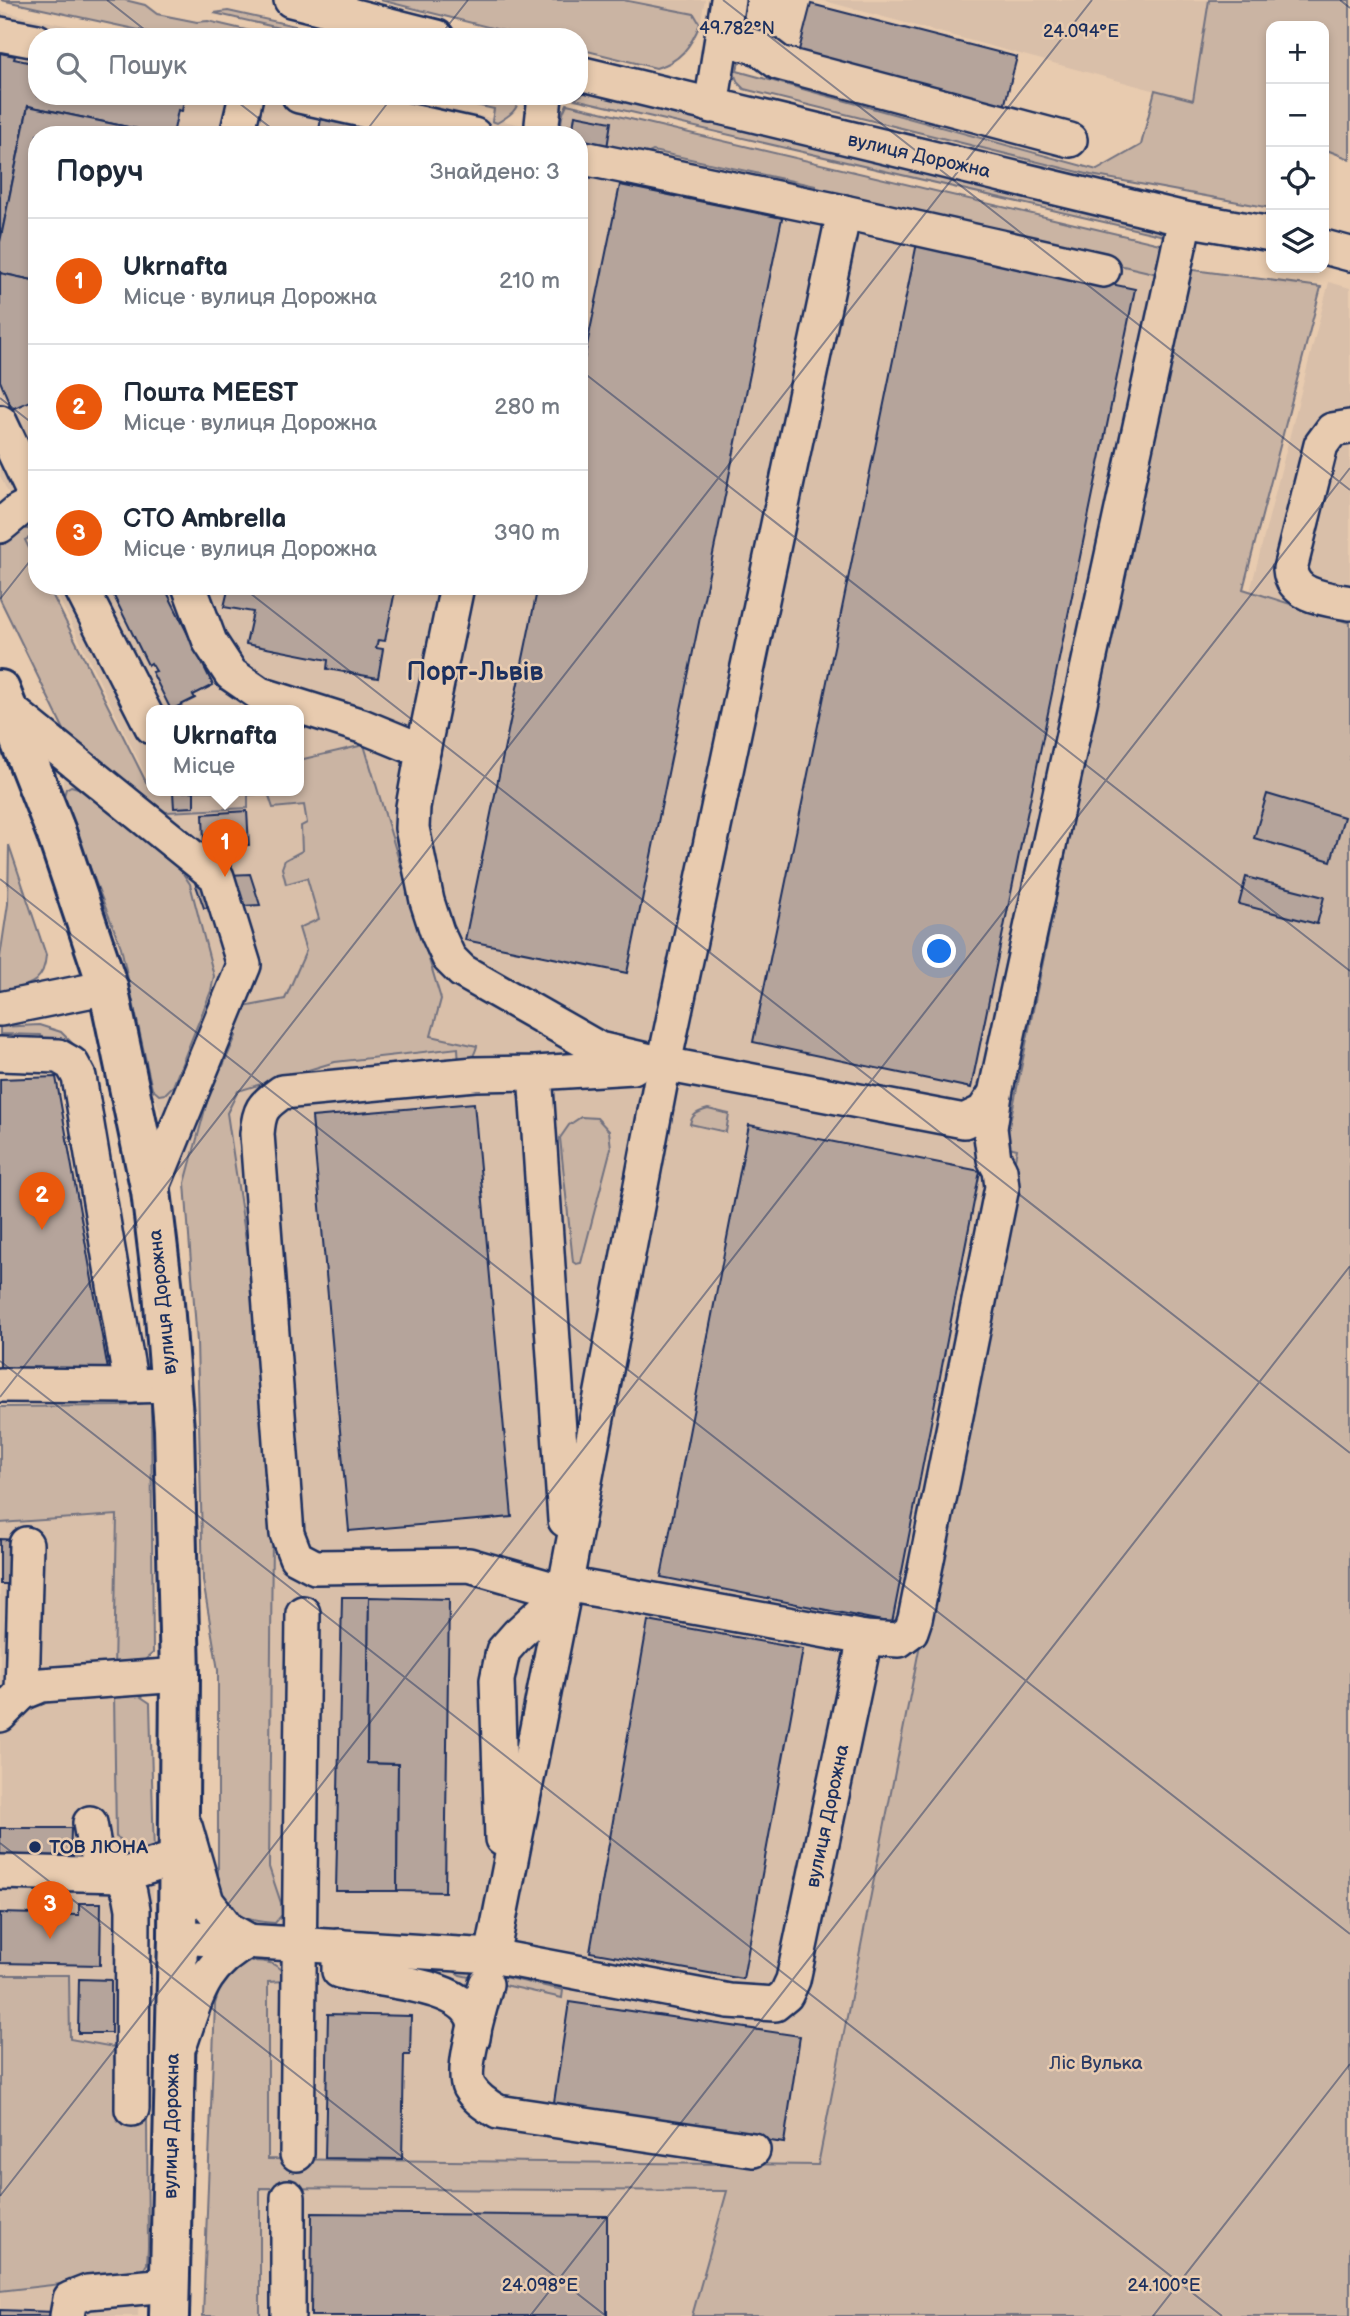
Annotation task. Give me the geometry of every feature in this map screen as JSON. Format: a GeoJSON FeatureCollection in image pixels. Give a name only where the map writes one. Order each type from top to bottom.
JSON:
{"type":"FeatureCollection","features":[{"type":"Feature","properties":{"kind":"main road","name":"вулиця Дорожна"},"geometry":{"type":"LineString","coordinates":[[4,698],[56,832],[108,987],[151,1191],[171,1385],[180,1675],[178,1937],[169,2301]]}},
{"type":"Feature","properties":{"kind":"street"},"geometry":{"type":"LineString","coordinates":[[291,0],[401,28]]}},
{"type":"Feature","properties":{"kind":"street"},"geometry":{"type":"LineString","coordinates":[[711,106],[723,12]]}},
{"type":"Feature","properties":{"kind":"street"},"geometry":{"type":"LineString","coordinates":[[723,12],[759,48],[779,62],[1070,140]]}},
{"type":"Feature","properties":{"kind":"street"},"geometry":{"type":"LineString","coordinates":[[0,34],[28,39]]}},
{"type":"Feature","properties":{"kind":"street","name":"вулиця Дорожна"},"geometry":{"type":"LineString","coordinates":[[588,75],[1185,219],[1266,233]]}},
{"type":"Feature","properties":{"kind":"street"},"geometry":{"type":"LineString","coordinates":[[239,126],[244,105]]}},
{"type":"Feature","properties":{"kind":"street"},"geometry":{"type":"LineString","coordinates":[[339,105],[434,126]]}},
{"type":"Feature","properties":{"kind":"street"},"geometry":{"type":"LineString","coordinates":[[542,126],[544,105]]}},
{"type":"Feature","properties":{"kind":"street"},"geometry":{"type":"LineString","coordinates":[[588,160],[844,212],[1102,270]]}},
{"type":"Feature","properties":{"kind":"street"},"geometry":{"type":"LineString","coordinates":[[753,2150],[498,2112],[482,2103],[468,2086],[466,2067],[505,1892],[664,1064],[844,212]]}},
{"type":"Feature","properties":{"kind":"street"},"geometry":{"type":"LineString","coordinates":[[664,1064],[536,1073],[475,1074],[282,1092],[264,1104],[257,1134],[287,1534],[296,1557],[315,1567],[469,1565],[865,1638],[899,1640],[911,1631],[915,1619],[1002,1187],[1000,1170],[994,1159],[990,1128],[995,1094],[1185,219]]}},
{"type":"Feature","properties":{"kind":"street"},"geometry":{"type":"LineString","coordinates":[[1329,248],[1350,254]]}},
{"type":"Feature","properties":{"kind":"street"},"geometry":{"type":"LineString","coordinates":[[0,422],[18,511]]}},
{"type":"Feature","properties":{"kind":"street"},"geometry":{"type":"LineString","coordinates":[[1350,427],[1332,430],[1321,445],[1290,569],[1292,581],[1304,592],[1350,603]]}},
{"type":"Feature","properties":{"kind":"street"},"geometry":{"type":"LineString","coordinates":[[85,595],[146,715]]}},
{"type":"Feature","properties":{"kind":"street"},"geometry":{"type":"LineString","coordinates":[[192,595],[210,642],[231,674],[260,694],[295,705]]}},
{"type":"Feature","properties":{"kind":"street"},"geometry":{"type":"LineString","coordinates":[[455,595],[423,751],[412,828],[427,901],[437,932],[449,958],[462,971],[599,1049],[664,1064],[964,1121],[983,1112],[995,1094]]}},
{"type":"Feature","properties":{"kind":"street"},"geometry":{"type":"LineString","coordinates":[[4,698],[217,877],[244,965],[151,1191]]}},
{"type":"Feature","properties":{"kind":"street"},"geometry":{"type":"LineString","coordinates":[[304,708],[362,726],[423,751]]}},
{"type":"Feature","properties":{"kind":"street"},"geometry":{"type":"LineString","coordinates":[[0,1009],[108,987]]}},
{"type":"Feature","properties":{"kind":"street"},"geometry":{"type":"LineString","coordinates":[[0,1054],[58,1056],[72,1064],[79,1077],[131,1387]]}},
{"type":"Feature","properties":{"kind":"street"},"geometry":{"type":"LineString","coordinates":[[505,1892],[497,1680],[503,1651],[566,1581],[536,1073]]}},
{"type":"Feature","properties":{"kind":"street"},"geometry":{"type":"LineString","coordinates":[[0,1385],[171,1385]]}},
{"type":"Feature","properties":{"kind":"street"},"geometry":{"type":"LineString","coordinates":[[11,1704],[26,1544]]}},
{"type":"Feature","properties":{"kind":"street"},"geometry":{"type":"LineString","coordinates":[[297,2154],[303,1614]]}},
{"type":"Feature","properties":{"kind":"street","name":"вулиця Дорожна"},"geometry":{"type":"LineString","coordinates":[[178,1937],[339,1947],[489,1970],[729,2001],[775,2004],[786,1996],[793,1980],[865,1638]]}},
{"type":"Feature","properties":{"kind":"street"},"geometry":{"type":"LineString","coordinates":[[11,1704],[42,1685],[180,1675]]}},
{"type":"Feature","properties":{"kind":"street"},"geometry":{"type":"LineString","coordinates":[[179,1806],[207,1902],[228,1929],[249,1941]]}},
{"type":"Feature","properties":{"kind":"street"},"geometry":{"type":"LineString","coordinates":[[90,1823],[94,1846],[126,1884],[133,1909],[132,2109]]}},
{"type":"Feature","properties":{"kind":"street"},"geometry":{"type":"LineString","coordinates":[[0,1887],[126,1884],[177,1858]]}},
{"type":"Feature","properties":{"kind":"street"},"geometry":{"type":"LineString","coordinates":[[0,1872],[126,1884]]}},
{"type":"Feature","properties":{"kind":"street"},"geometry":{"type":"LineString","coordinates":[[174,2061],[200,1988],[209,1972],[231,1950],[249,1941]]}},
{"type":"Feature","properties":{"kind":"street"},"geometry":{"type":"LineString","coordinates":[[339,1947],[339,1971],[447,1994],[466,2007],[474,2021],[473,2038]]}},
{"type":"Feature","properties":{"kind":"street"},"geometry":{"type":"LineString","coordinates":[[288,2197],[288,2316]]}},
{"type":"Feature","properties":{"kind":"street"},"geometry":{"type":"LineString","coordinates":[[67,2316],[70,2299],[88,2292],[169,2301]]}},
{"type":"Feature","properties":{"kind":"shaded area"},"geometry":{"type":"Polygon","coordinates":[[[623,0],[705,0],[700,24],[698,18],[623,0]]]}},
{"type":"Feature","properties":{"kind":"shaded area"},"geometry":{"type":"Polygon","coordinates":[[[821,0],[1209,0],[1193,101],[821,0]]]}},
{"type":"Feature","properties":{"kind":"shaded area"},"geometry":{"type":"Polygon","coordinates":[[[0,11],[78,28],[28,28],[28,105],[432,105],[526,126],[28,126],[28,534],[0,476],[0,11]]]}},
{"type":"Feature","properties":{"kind":"shaded area"},"geometry":{"type":"Polygon","coordinates":[[[588,139],[1186,269],[1005,1146],[1017,1149],[817,2175],[267,2159],[272,1533],[260,1334],[227,1113],[238,1091],[335,1062],[456,1048],[431,1036],[337,750],[304,759],[304,705],[146,705],[146,776],[57,595],[588,595],[588,139]]]}},
{"type":"Feature","properties":{"kind":"shaded area"},"geometry":{"type":"Polygon","coordinates":[[[1329,282],[1350,288],[1350,1004],[1158,952],[1329,282]]]}},
{"type":"Feature","properties":{"kind":"shaded area"},"geometry":{"type":"Polygon","coordinates":[[[64,732],[166,812],[247,808],[248,796],[278,796],[304,805],[307,824],[301,826],[303,851],[291,856],[282,868],[286,884],[307,878],[319,919],[285,999],[244,1007],[229,1033],[236,1035],[223,1066],[210,1083],[185,1183],[153,1092],[156,1094],[171,1090],[211,991],[214,976],[190,884],[180,869],[134,832],[68,787],[63,795],[64,732]]]}},
{"type":"Feature","properties":{"kind":"shaded area"},"geometry":{"type":"Polygon","coordinates":[[[117,1514],[114,1685],[116,1836],[154,1855],[147,2118],[131,2116],[70,2039],[0,1975],[0,1523],[117,1514]]]}},
{"type":"Feature","properties":{"kind":"shaded area"},"geometry":{"type":"Polygon","coordinates":[[[242,2187],[728,2191],[692,2316],[236,2316],[242,2187]]]}},
{"type":"Feature","properties":{"kind":"shaded area"},"geometry":{"type":"Polygon","coordinates":[[[140,2275],[138,2316],[0,2316],[0,2291],[140,2275]]]}},
{"type":"Feature","properties":{"kind":"green space"},"geometry":{"type":"Polygon","coordinates":[[[1,0],[125,0],[145,5],[157,14],[238,28],[130,28],[1,0]]]}},
{"type":"Feature","properties":{"kind":"green space"},"geometry":{"type":"Polygon","coordinates":[[[380,0],[623,0],[694,14],[700,24],[684,52],[672,62],[656,68],[588,51],[588,28],[492,28],[380,0]]]}},
{"type":"Feature","properties":{"kind":"green space"},"geometry":{"type":"Polygon","coordinates":[[[1209,0],[1350,0],[1350,159],[1329,151],[1329,21],[1266,21],[1266,207],[1091,175],[744,89],[738,83],[729,60],[741,50],[737,71],[1097,170],[1141,145],[1155,90],[1193,100],[1209,0]]]}},
{"type":"Feature","properties":{"kind":"green space"},"geometry":{"type":"Polygon","coordinates":[[[228,11],[304,28],[279,28],[214,13],[228,11]]]}},
{"type":"Feature","properties":{"kind":"green space"},"geometry":{"type":"Polygon","coordinates":[[[588,91],[1160,230],[1164,236],[588,102],[588,91]]]}},
{"type":"Feature","properties":{"kind":"green space"},"geometry":{"type":"Polygon","coordinates":[[[476,105],[517,105],[497,123],[492,121],[494,109],[476,105]]]}},
{"type":"Feature","properties":{"kind":"green space"},"geometry":{"type":"Polygon","coordinates":[[[567,105],[571,105],[1164,245],[1158,274],[815,195],[816,186],[653,151],[645,155],[588,142],[588,126],[562,126],[567,105]]]}},
{"type":"Feature","properties":{"kind":"green space","name":"Ліс Вулька"},"geometry":{"type":"Polygon","coordinates":[[[1186,269],[1321,287],[1243,589],[1350,623],[1350,2316],[692,2316],[727,2191],[260,2188],[260,2316],[203,2316],[215,2004],[226,1978],[233,1969],[245,1963],[260,1961],[274,1965],[283,1974],[284,1981],[268,1982],[268,2159],[818,2165],[1017,1149],[1005,1146],[1186,269]]]}},
{"type":"Feature","properties":{"kind":"green space"},"geometry":{"type":"Polygon","coordinates":[[[28,529],[28,538],[25,540],[28,546],[28,595],[52,595],[146,782],[146,796],[248,796],[248,808],[166,812],[69,740],[0,599],[0,543],[10,533],[28,529]]]}},
{"type":"Feature","properties":{"kind":"green space"},"geometry":{"type":"Polygon","coordinates":[[[364,745],[441,999],[431,1036],[477,1046],[471,1059],[459,1066],[458,1048],[335,1062],[238,1091],[227,1113],[260,1334],[272,1533],[269,1867],[281,1903],[282,1915],[275,1923],[255,1921],[239,1915],[226,1904],[218,1885],[218,1670],[203,1581],[197,1342],[185,1183],[217,1065],[223,1066],[236,1036],[228,1033],[244,1007],[285,999],[306,951],[299,928],[319,919],[307,878],[286,884],[282,868],[285,860],[302,851],[301,826],[307,823],[304,805],[273,808],[269,796],[304,796],[304,759],[364,745]]]}},
{"type":"Feature","properties":{"kind":"green space"},"geometry":{"type":"Polygon","coordinates":[[[71,786],[78,788],[167,858],[180,869],[190,884],[214,976],[211,991],[173,1086],[165,1094],[159,1095],[152,1089],[121,947],[63,799],[66,789],[71,786]]]}},
{"type":"Feature","properties":{"kind":"green space"},"geometry":{"type":"Polygon","coordinates":[[[9,845],[46,955],[42,973],[37,979],[25,986],[0,993],[0,957],[8,904],[9,845]]]}},
{"type":"Feature","properties":{"kind":"green space"},"geometry":{"type":"Polygon","coordinates":[[[39,1025],[61,1032],[75,1046],[51,1045],[40,1035],[0,1034],[0,1027],[39,1025]]]}},
{"type":"Feature","properties":{"kind":"green space"},"geometry":{"type":"Polygon","coordinates":[[[708,1109],[729,1114],[726,1132],[690,1124],[696,1114],[708,1109]]]}},
{"type":"Feature","properties":{"kind":"green space"},"geometry":{"type":"Polygon","coordinates":[[[581,1117],[597,1118],[609,1131],[611,1148],[581,1263],[576,1264],[573,1262],[560,1138],[569,1125],[581,1117]]]}},
{"type":"Feature","properties":{"kind":"green space"},"geometry":{"type":"Polygon","coordinates":[[[151,1399],[153,1653],[133,1670],[114,1670],[117,1515],[0,1523],[0,1407],[119,1406],[140,1404],[151,1399]]]}},
{"type":"Feature","properties":{"kind":"green space"},"geometry":{"type":"Polygon","coordinates":[[[114,1692],[138,1695],[150,1703],[154,1855],[122,1865],[120,1839],[116,1837],[114,1692]]]}},
{"type":"Feature","properties":{"kind":"green space"},"geometry":{"type":"Polygon","coordinates":[[[454,1966],[563,1990],[562,1998],[460,1975],[455,1972],[454,1966]]]}},
{"type":"Feature","properties":{"kind":"green space"},"geometry":{"type":"Polygon","coordinates":[[[0,1975],[69,1975],[70,2039],[114,2047],[117,2106],[131,2116],[147,2118],[148,2246],[147,2264],[140,2275],[0,2291],[0,1975]]]}},
{"type":"Feature","properties":{"kind":"building"},"geometry":{"type":"Polygon","coordinates":[[[811,4],[1017,57],[1004,107],[798,54],[811,4]]]}},
{"type":"Feature","properties":{"kind":"building"},"geometry":{"type":"Polygon","coordinates":[[[0,53],[28,62],[28,105],[183,105],[182,111],[178,110],[175,126],[123,126],[28,106],[0,242],[0,53]]]}},
{"type":"Feature","properties":{"kind":"building"},"geometry":{"type":"Polygon","coordinates":[[[28,106],[123,126],[28,126],[28,279],[0,273],[0,242],[28,106]]]}},
{"type":"Feature","properties":{"kind":"building"},"geometry":{"type":"Polygon","coordinates":[[[575,115],[611,122],[607,148],[588,145],[588,126],[573,126],[575,115]]]}},
{"type":"Feature","properties":{"kind":"building"},"geometry":{"type":"Polygon","coordinates":[[[321,119],[355,126],[320,126],[321,119]]]}},
{"type":"Feature","properties":{"kind":"building"},"geometry":{"type":"Polygon","coordinates":[[[620,185],[782,218],[627,973],[465,940],[536,595],[588,595],[588,340],[620,185]]]}},
{"type":"Feature","properties":{"kind":"building"},"geometry":{"type":"Polygon","coordinates":[[[917,243],[1135,289],[971,1088],[753,1042],[917,243]]]}},
{"type":"Feature","properties":{"kind":"building"},"geometry":{"type":"Polygon","coordinates":[[[0,273],[28,279],[28,402],[12,409],[0,381],[0,273]]]}},
{"type":"Feature","properties":{"kind":"building"},"geometry":{"type":"Polygon","coordinates":[[[113,595],[168,595],[213,685],[193,695],[195,698],[181,705],[168,705],[152,672],[156,671],[151,663],[148,665],[113,595]]]}},
{"type":"Feature","properties":{"kind":"building"},"geometry":{"type":"Polygon","coordinates":[[[227,595],[394,595],[385,641],[378,640],[376,648],[383,649],[378,678],[327,669],[328,660],[246,644],[253,612],[224,607],[227,595]]]}},
{"type":"Feature","properties":{"kind":"building"},"geometry":{"type":"Polygon","coordinates":[[[1267,794],[1344,817],[1331,861],[1254,838],[1267,794]]]}},
{"type":"Feature","properties":{"kind":"building"},"geometry":{"type":"Polygon","coordinates":[[[173,796],[194,796],[194,807],[174,808],[173,796]]]}},
{"type":"Feature","properties":{"kind":"building"},"geometry":{"type":"Polygon","coordinates":[[[247,811],[249,845],[204,845],[203,814],[247,811]]]}},
{"type":"Feature","properties":{"kind":"building"},"geometry":{"type":"Polygon","coordinates":[[[225,844],[228,875],[250,874],[260,905],[204,908],[193,877],[207,876],[204,845],[225,844]]]}},
{"type":"Feature","properties":{"kind":"building"},"geometry":{"type":"Polygon","coordinates":[[[1246,877],[1324,897],[1317,924],[1239,904],[1246,877]]]}},
{"type":"Feature","properties":{"kind":"building"},"geometry":{"type":"Polygon","coordinates":[[[56,1077],[110,1381],[0,1383],[0,1079],[56,1077]]]}},
{"type":"Feature","properties":{"kind":"building"},"geometry":{"type":"Polygon","coordinates":[[[474,1103],[512,1517],[349,1531],[312,1117],[474,1103]]]}},
{"type":"Feature","properties":{"kind":"building"},"geometry":{"type":"Polygon","coordinates":[[[749,1125],[980,1171],[892,1623],[661,1577],[749,1125]]]}},
{"type":"Feature","properties":{"kind":"building"},"geometry":{"type":"Polygon","coordinates":[[[0,1539],[18,1540],[18,1584],[0,1584],[0,1539]]]}},
{"type":"Feature","properties":{"kind":"building"},"geometry":{"type":"Polygon","coordinates":[[[342,1597],[369,1597],[367,1763],[398,1764],[397,1891],[336,1891],[342,1597]]]}},
{"type":"Feature","properties":{"kind":"building"},"geometry":{"type":"Polygon","coordinates":[[[369,1597],[449,1599],[445,1892],[397,1891],[398,1764],[367,1763],[369,1597]]]}},
{"type":"Feature","properties":{"kind":"building"},"geometry":{"type":"Polygon","coordinates":[[[648,1621],[803,1649],[743,1979],[590,1952],[648,1621]]]}},
{"type":"Feature","properties":{"kind":"building","name":"ТОВ ЛЮНА"},"geometry":{"type":"Polygon","coordinates":[[[0,1828],[71,1828],[70,1865],[0,1865],[0,1828]]]}},
{"type":"Feature","properties":{"kind":"building"},"geometry":{"type":"Polygon","coordinates":[[[79,1903],[101,1903],[100,1965],[0,1963],[0,1913],[79,1915],[79,1903]]]}},
{"type":"Feature","properties":{"kind":"building"},"geometry":{"type":"Polygon","coordinates":[[[79,1979],[111,1980],[111,2033],[78,2033],[79,1979]]]}},
{"type":"Feature","properties":{"kind":"building"},"geometry":{"type":"Polygon","coordinates":[[[569,2002],[800,2036],[784,2143],[553,2109],[569,2002]]]}},
{"type":"Feature","properties":{"kind":"building"},"geometry":{"type":"Polygon","coordinates":[[[328,2014],[411,2016],[410,2055],[404,2055],[402,2159],[325,2158],[328,2014]]]}},
{"type":"Feature","properties":{"kind":"building"},"geometry":{"type":"Polygon","coordinates":[[[312,2213],[607,2216],[607,2316],[311,2316],[312,2213]]]}},
{"type":"Feature","properties":{"kind":"building"},"geometry":{"type":"Polygon","coordinates":[[[0,2310],[54,2312],[54,2316],[0,2316],[0,2310]]]}},
{"type":"Feature","properties":{"kind":"place","name":"Ukrnafta"},"geometry":{"type":"Point","coordinates":[225,877]}},
{"type":"Feature","properties":{"kind":"place","name":"Пошта MEEST"},"geometry":{"type":"Point","coordinates":[42,1230]}},
{"type":"Feature","properties":{"kind":"place","name":"ТОВ ЛЮНА"},"geometry":{"type":"Point","coordinates":[35,1847]}},
{"type":"Feature","properties":{"kind":"place","name":"СТО Ambrella"},"geometry":{"type":"Point","coordinates":[50,1939]}},
{"type":"Feature","properties":{"kind":"district","name":"Порт-Львів"},"geometry":{"type":"Point","coordinates":[475,672]}}]}
